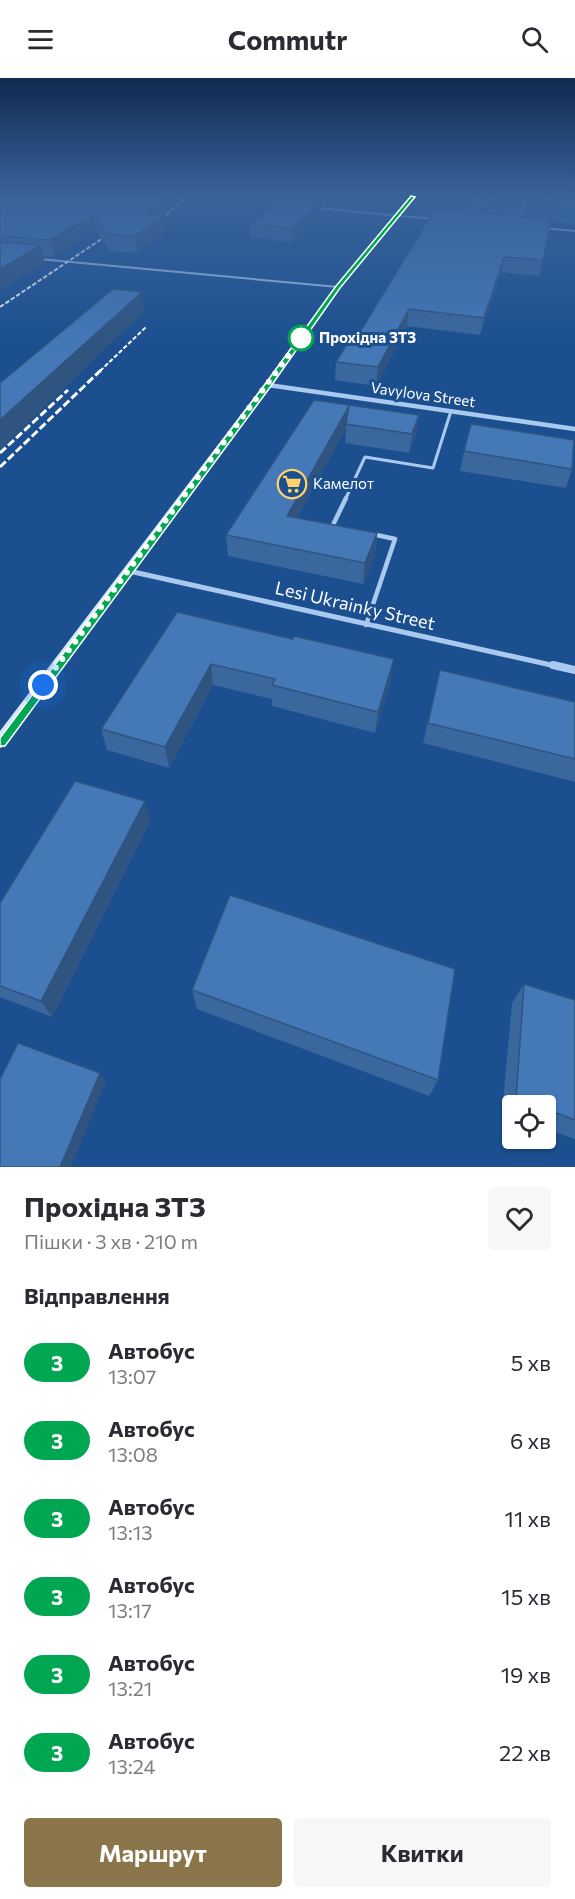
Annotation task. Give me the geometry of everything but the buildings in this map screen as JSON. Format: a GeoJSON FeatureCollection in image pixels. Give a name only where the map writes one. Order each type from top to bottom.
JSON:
{"type":"FeatureCollection","features":[{"type":"Feature","properties":{"kind":"street"},"geometry":{"type":"LineString","coordinates":[[0,742],[268,385],[338,287],[372,248]]}},
{"type":"Feature","properties":{"kind":"street","name":"Vavylova Street"},"geometry":{"type":"LineString","coordinates":[[268,385],[575,429]]}},
{"type":"Feature","properties":{"kind":"street","name":"Lesi Ukrainky Street"},"geometry":{"type":"LineString","coordinates":[[129,571],[575,670]]}},
{"type":"Feature","properties":{"kind":"lane"},"geometry":{"type":"LineString","coordinates":[[30,258],[338,287]]}},
{"type":"Feature","properties":{"kind":"lane"},"geometry":{"type":"LineString","coordinates":[[342,529],[332,527],[364,457],[433,468],[451,411]]}},
{"type":"Feature","properties":{"kind":"lane"},"geometry":{"type":"LineString","coordinates":[[363,533],[395,539],[366,624]]}},
{"type":"Feature","properties":{"kind":"railway"},"geometry":{"type":"LineString","coordinates":[[0,307],[88,248]]}},
{"type":"Feature","properties":{"kind":"railway"},"geometry":{"type":"LineString","coordinates":[[100,371],[146,327]]}},
{"type":"Feature","properties":{"kind":"railway"},"geometry":{"type":"LineString","coordinates":[[0,467],[101,370]]}},
{"type":"Feature","properties":{"kind":"railway"},"geometry":{"type":"LineString","coordinates":[[0,453],[68,390]]}},
{"type":"Feature","properties":{"kind":"bus line","name":"3"},"geometry":{"type":"LineString","coordinates":[[0,742],[268,385],[338,287],[372,248]]}},
{"type":"Feature","properties":{"kind":"place","name":"Прохідна ЗТЗ"},"geometry":{"type":"Point","coordinates":[301,338]}},
{"type":"Feature","properties":{"kind":"place","name":"Камелот"},"geometry":{"type":"Point","coordinates":[292,484]}},
{"type":"Feature","properties":{"kind":"route"},"geometry":{"type":"LineString","coordinates":[[43,685],[303,336],[301,338]]}}]}
